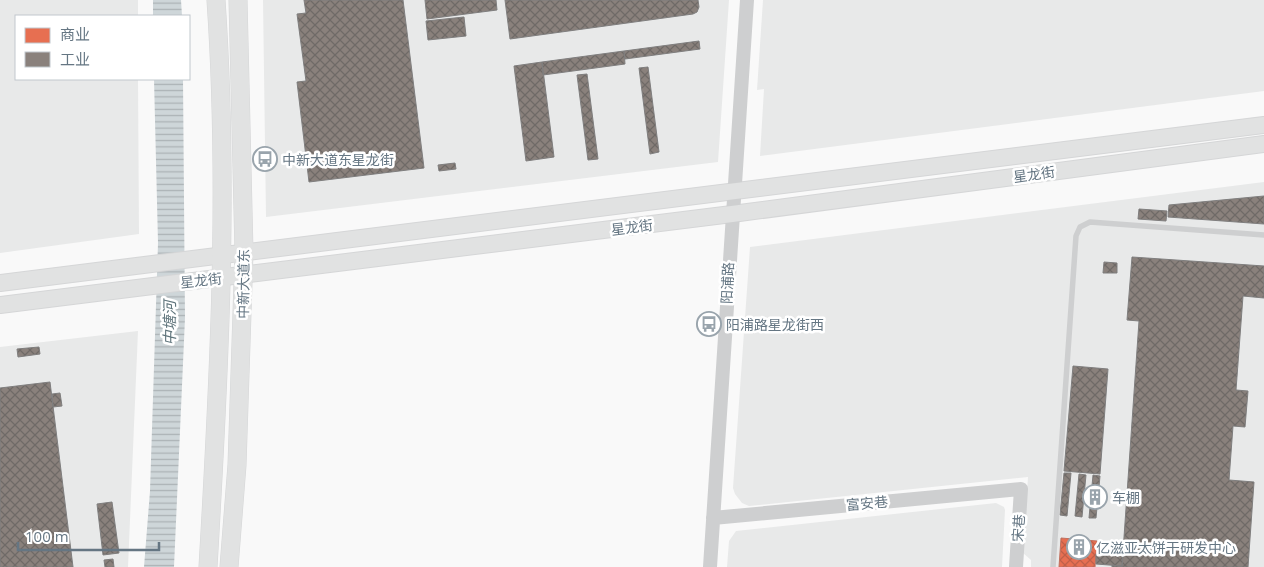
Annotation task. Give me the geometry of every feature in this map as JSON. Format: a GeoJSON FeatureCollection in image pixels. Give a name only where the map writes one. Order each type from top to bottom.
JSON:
{"type":"FeatureCollection","features":[{"type":"Feature","properties":{"kind":"main road","name":"中新大道东"},"geometry":{"type":"LineString","coordinates":[[208,567],[222,256],[216,0]]}},
{"type":"Feature","properties":{"kind":"main road","name":"中新大道东"},"geometry":{"type":"LineString","coordinates":[[229,567],[237,465],[244,275],[238,0]]}},
{"type":"Feature","properties":{"kind":"main road","name":"星龙街"},"geometry":{"type":"LineString","coordinates":[[0,283],[1264,125]]}},
{"type":"Feature","properties":{"kind":"main road","name":"星龙街"},"geometry":{"type":"LineString","coordinates":[[0,305],[732,214],[1264,144]]}},
{"type":"Feature","properties":{"kind":"street","name":"阳浦路"},"geometry":{"type":"LineString","coordinates":[[710,567],[747,0]]}},
{"type":"Feature","properties":{"kind":"street","name":"富安巷"},"geometry":{"type":"LineString","coordinates":[[713,518],[1021,489]]}},
{"type":"Feature","properties":{"kind":"street","name":"宋巷"},"geometry":{"type":"LineString","coordinates":[[1016,567],[1021,489]]}},
{"type":"Feature","properties":{"kind":"lane"},"geometry":{"type":"LineString","coordinates":[[1053,567],[1076,236],[1080,227],[1090,222],[1264,236]]}},
{"type":"Feature","properties":{"kind":"shaded area"},"geometry":{"type":"Polygon","coordinates":[[[0,0],[138,0],[138,15],[15,15],[15,80],[138,80],[139,234],[0,253],[0,0]]]}},
{"type":"Feature","properties":{"kind":"shaded area"},"geometry":{"type":"Polygon","coordinates":[[[263,0],[729,0],[718,162],[266,217],[263,0]]]}},
{"type":"Feature","properties":{"kind":"shaded area"},"geometry":{"type":"Polygon","coordinates":[[[763,0],[1264,0],[1264,91],[760,156],[764,89],[757,90],[763,0]]]}},
{"type":"Feature","properties":{"kind":"shaded area"},"geometry":{"type":"Polygon","coordinates":[[[1264,182],[1264,567],[1031,567],[1031,560],[1023,553],[1028,477],[749,506],[742,503],[735,494],[733,488],[750,247],[1264,182]]]}},
{"type":"Feature","properties":{"kind":"shaded area"},"geometry":{"type":"Polygon","coordinates":[[[138,331],[128,567],[0,567],[0,347],[138,331]]]}},
{"type":"Feature","properties":{"kind":"shaded area"},"geometry":{"type":"Polygon","coordinates":[[[996,503],[1004,507],[1005,510],[1002,567],[727,567],[729,541],[736,531],[996,503]]]}},
{"type":"Feature","properties":{"kind":"water"},"geometry":{"type":"Polygon","coordinates":[[[153,0],[181,0],[182,15],[153,15],[153,0]]]}},
{"type":"Feature","properties":{"kind":"water","name":"中塘河"},"geometry":{"type":"Polygon","coordinates":[[[154,80],[183,80],[185,318],[174,567],[144,567],[150,491],[158,243],[154,80]]]}},
{"type":"Feature","properties":{"kind":"building: 商业","name":"亿滋亚太饼干研发中心"},"geometry":{"type":"Polygon","coordinates":[[[1061,538],[1097,541],[1095,567],[1059,567],[1061,538]]]}},
{"type":"Feature","properties":{"kind":"building: 工业"},"geometry":{"type":"Polygon","coordinates":[[[304,0],[403,0],[424,168],[309,182],[297,82],[306,81],[297,14],[306,13],[304,0]]]}},
{"type":"Feature","properties":{"kind":"building: 工业"},"geometry":{"type":"Polygon","coordinates":[[[425,0],[496,0],[497,10],[427,19],[425,0]]]}},
{"type":"Feature","properties":{"kind":"building: 工业"},"geometry":{"type":"Polygon","coordinates":[[[505,0],[698,0],[699,7],[697,12],[693,14],[510,39],[505,0]]]}},
{"type":"Feature","properties":{"kind":"building: 工业"},"geometry":{"type":"Polygon","coordinates":[[[464,17],[466,36],[428,40],[426,21],[464,17]]]}},
{"type":"Feature","properties":{"kind":"building: 工业"},"geometry":{"type":"Polygon","coordinates":[[[699,41],[700,49],[625,59],[624,51],[699,41]]]}},
{"type":"Feature","properties":{"kind":"building: 工业"},"geometry":{"type":"Polygon","coordinates":[[[624,51],[625,64],[543,75],[542,62],[624,51]]]}},
{"type":"Feature","properties":{"kind":"building: 工业"},"geometry":{"type":"Polygon","coordinates":[[[542,62],[554,157],[526,161],[514,66],[542,62]]]}},
{"type":"Feature","properties":{"kind":"building: 工业"},"geometry":{"type":"Polygon","coordinates":[[[648,67],[659,152],[650,154],[639,68],[648,67]]]}},
{"type":"Feature","properties":{"kind":"building: 工业"},"geometry":{"type":"Polygon","coordinates":[[[587,74],[598,159],[588,160],[577,75],[587,74]]]}},
{"type":"Feature","properties":{"kind":"building: 工业"},"geometry":{"type":"Polygon","coordinates":[[[455,163],[456,169],[439,171],[438,165],[455,163]]]}},
{"type":"Feature","properties":{"kind":"building: 工业"},"geometry":{"type":"Polygon","coordinates":[[[1264,196],[1264,224],[1168,217],[1169,205],[1264,196]]]}},
{"type":"Feature","properties":{"kind":"building: 工业"},"geometry":{"type":"Polygon","coordinates":[[[1139,209],[1167,211],[1166,221],[1138,219],[1139,209]]]}},
{"type":"Feature","properties":{"kind":"building: 工业"},"geometry":{"type":"Polygon","coordinates":[[[1132,257],[1264,266],[1264,298],[1243,296],[1236,390],[1248,391],[1245,427],[1233,426],[1229,480],[1254,482],[1248,567],[1112,567],[1112,565],[1122,566],[1139,321],[1127,320],[1132,257]]]}},
{"type":"Feature","properties":{"kind":"building: 工业"},"geometry":{"type":"Polygon","coordinates":[[[1104,262],[1117,263],[1117,273],[1103,273],[1104,262]]]}},
{"type":"Feature","properties":{"kind":"building: 工业"},"geometry":{"type":"Polygon","coordinates":[[[39,347],[40,354],[18,357],[17,349],[39,347]]]}},
{"type":"Feature","properties":{"kind":"building: 工业"},"geometry":{"type":"Polygon","coordinates":[[[1073,366],[1108,369],[1100,474],[1064,471],[1073,366]]]}},
{"type":"Feature","properties":{"kind":"building: 工业"},"geometry":{"type":"Polygon","coordinates":[[[50,382],[73,567],[0,567],[0,388],[50,382]]]}},
{"type":"Feature","properties":{"kind":"building: 工业"},"geometry":{"type":"Polygon","coordinates":[[[60,393],[62,406],[53,407],[52,394],[60,393]]]}},
{"type":"Feature","properties":{"kind":"building: 工业"},"geometry":{"type":"Polygon","coordinates":[[[1064,473],[1071,473],[1067,516],[1060,515],[1064,473]]]}},
{"type":"Feature","properties":{"kind":"building: 工业","name":"车棚"},"geometry":{"type":"Polygon","coordinates":[[[1079,474],[1086,475],[1082,517],[1075,516],[1079,474]]]}},
{"type":"Feature","properties":{"kind":"building: 工业","name":"车棚"},"geometry":{"type":"Polygon","coordinates":[[[1093,475],[1100,476],[1096,518],[1089,518],[1093,475]]]}},
{"type":"Feature","properties":{"kind":"building: 工业"},"geometry":{"type":"Polygon","coordinates":[[[112,502],[119,553],[103,555],[97,504],[112,502]]]}},
{"type":"Feature","properties":{"kind":"building: 工业"},"geometry":{"type":"Polygon","coordinates":[[[1096,554],[1123,556],[1122,566],[1096,564],[1096,554]]]}},
{"type":"Feature","properties":{"kind":"building: 工业"},"geometry":{"type":"Polygon","coordinates":[[[113,559],[114,567],[105,567],[104,560],[113,559]]]}},
{"type":"Feature","properties":{"kind":"place","name":"中新大道东星龙街"},"geometry":{"type":"Point","coordinates":[265,159]}},
{"type":"Feature","properties":{"kind":"place","name":"阳浦路星龙街西"},"geometry":{"type":"Point","coordinates":[709,324]}},
{"type":"Feature","properties":{"kind":"place","name":"车棚"},"geometry":{"type":"Point","coordinates":[1095,497]}},
{"type":"Feature","properties":{"kind":"place","name":"亿滋亚太饼干研发中心"},"geometry":{"type":"Point","coordinates":[1079,547]}}]}
